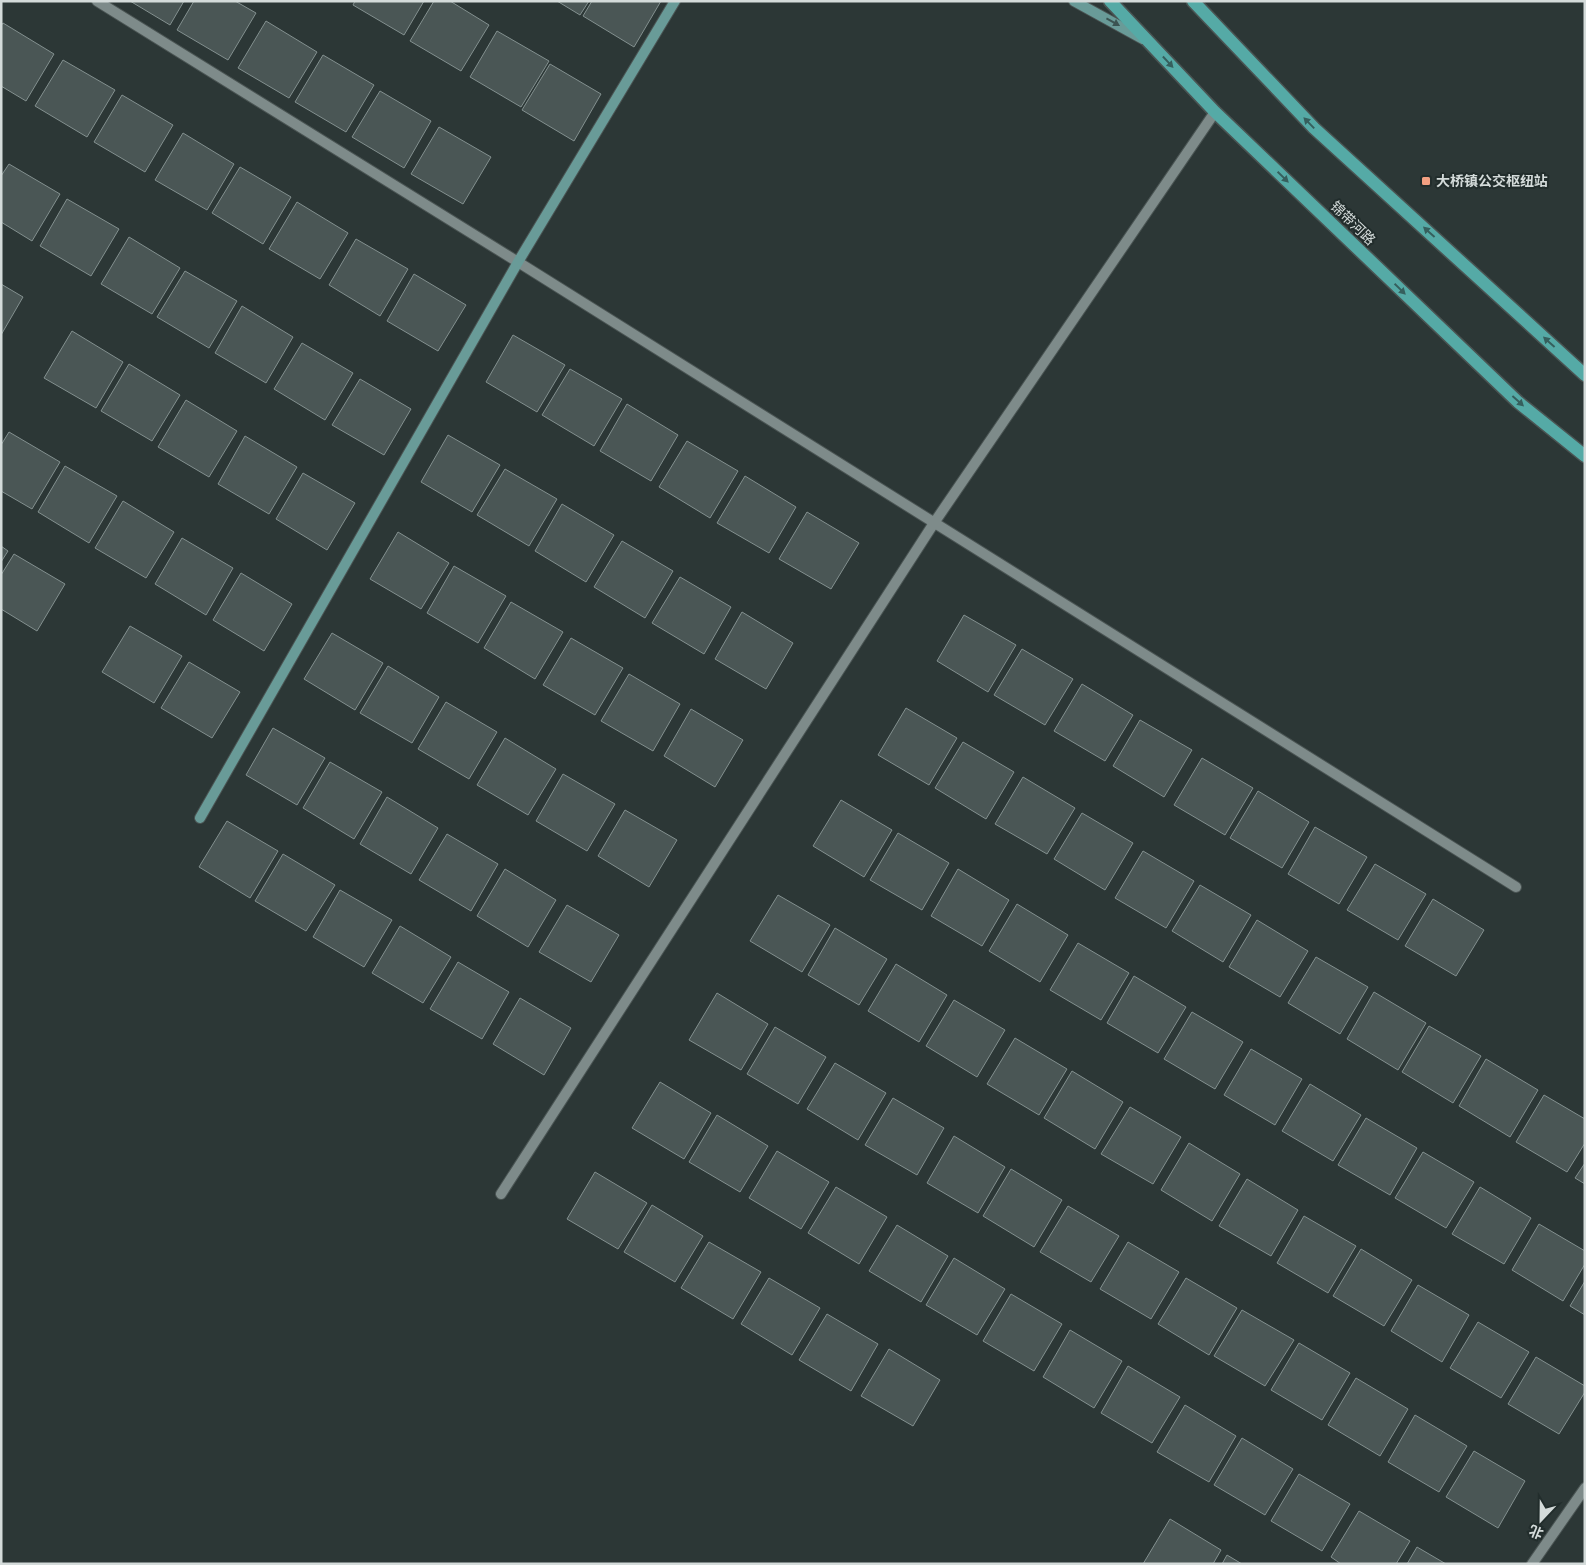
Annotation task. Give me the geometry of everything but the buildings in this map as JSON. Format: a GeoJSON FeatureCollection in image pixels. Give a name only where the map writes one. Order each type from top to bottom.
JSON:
{"type":"FeatureCollection","features":[{"type":"Feature","properties":{"kind":"main road","name":"锦带河路"},"geometry":{"type":"LineString","coordinates":[[1110,1],[1215,112],[1518,402],[1585,456]]}},
{"type":"Feature","properties":{"kind":"main road"},"geometry":{"type":"LineString","coordinates":[[1193,1],[1314,128],[1585,375]]}},
{"type":"Feature","properties":{"kind":"street"},"geometry":{"type":"LineString","coordinates":[[97,1],[518,262],[1516,887]]}},
{"type":"Feature","properties":{"kind":"street"},"geometry":{"type":"LineString","coordinates":[[200,818],[518,262],[675,1]]}},
{"type":"Feature","properties":{"kind":"street"},"geometry":{"type":"LineString","coordinates":[[1074,1],[1152,44]]}},
{"type":"Feature","properties":{"kind":"street"},"geometry":{"type":"LineString","coordinates":[[501,1194],[934,523],[1215,112]]}},
{"type":"Feature","properties":{"kind":"street"},"geometry":{"type":"LineString","coordinates":[[1532,1564],[1585,1488]]}},
{"type":"Feature","properties":{"kind":"place","name":"大桥镇公交枢纽站"},"geometry":{"type":"Point","coordinates":[1426,181]}}]}
